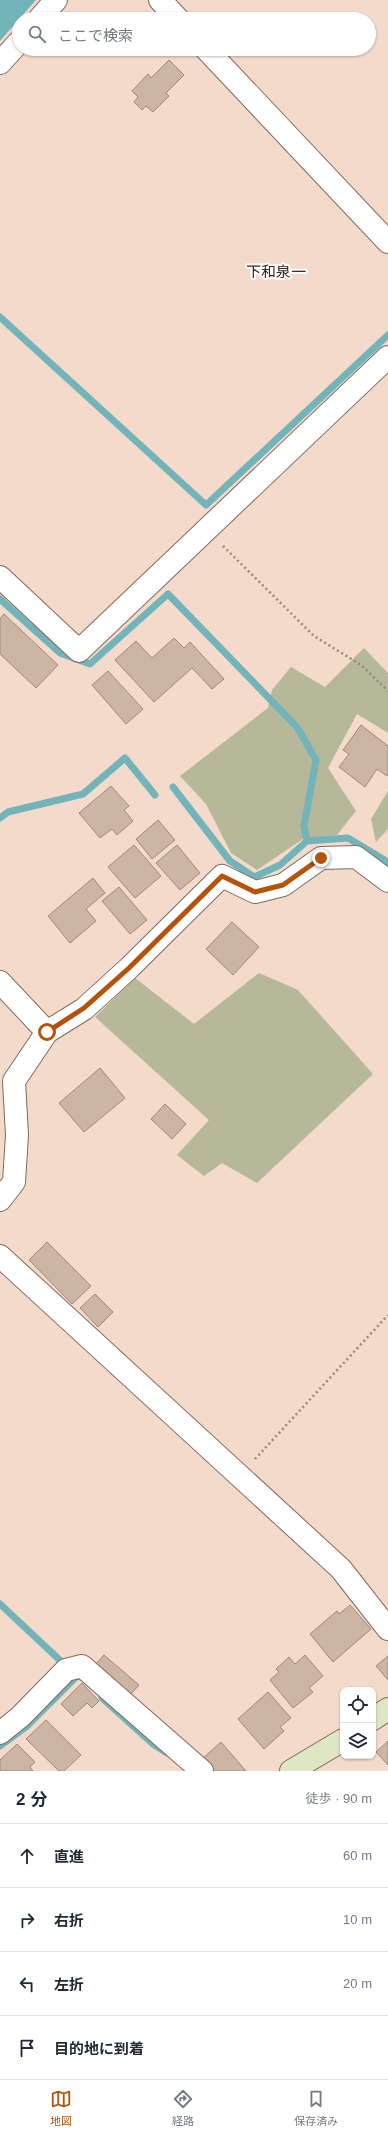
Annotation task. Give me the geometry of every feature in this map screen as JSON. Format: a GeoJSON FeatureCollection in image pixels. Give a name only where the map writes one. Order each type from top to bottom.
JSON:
{"type":"FeatureCollection","features":[{"type":"Feature","properties":{"kind":"street"},"geometry":{"type":"LineString","coordinates":[[45,12],[56,0]]}},
{"type":"Feature","properties":{"kind":"street"},"geometry":{"type":"LineString","coordinates":[[160,0],[171,12]]}},
{"type":"Feature","properties":{"kind":"street"},"geometry":{"type":"LineString","coordinates":[[0,63],[12,50]]}},
{"type":"Feature","properties":{"kind":"street"},"geometry":{"type":"LineString","coordinates":[[213,56],[388,242]]}},
{"type":"Feature","properties":{"kind":"street"},"geometry":{"type":"LineString","coordinates":[[0,577],[79,651],[388,357]]}},
{"type":"Feature","properties":{"kind":"street"},"geometry":{"type":"LineString","coordinates":[[0,1200],[14,1182],[17,1135],[14,1081],[47,1032],[84,1008],[134,963],[222,876],[255,892],[283,885],[321,858],[356,857],[388,881]]}},
{"type":"Feature","properties":{"kind":"street"},"geometry":{"type":"LineString","coordinates":[[0,982],[47,1032]]}},
{"type":"Feature","properties":{"kind":"street"},"geometry":{"type":"LineString","coordinates":[[0,1256],[341,1569],[388,1629]]}},
{"type":"Feature","properties":{"kind":"street"},"geometry":{"type":"LineString","coordinates":[[0,1733],[20,1717],[66,1670],[82,1666],[202,1771]]}},
{"type":"Feature","properties":{"kind":"street"},"geometry":{"type":"LineString","coordinates":[[376,1718],[388,1709]]}},
{"type":"Feature","properties":{"kind":"street"},"geometry":{"type":"LineString","coordinates":[[292,1771],[340,1742]]}},
{"type":"Feature","properties":{"kind":"path"},"geometry":{"type":"LineString","coordinates":[[207,530],[314,636],[361,665],[388,692]]}},
{"type":"Feature","properties":{"kind":"path"},"geometry":{"type":"LineString","coordinates":[[240,1475],[388,1315]]}},
{"type":"Feature","properties":{"kind":"green space"},"geometry":{"type":"Polygon","coordinates":[[[364,648],[388,673],[388,733],[357,714],[328,768],[356,811],[337,835],[303,839],[257,870],[231,853],[206,804],[180,776],[268,708],[272,690],[291,667],[325,687],[364,648]]]}},
{"type":"Feature","properties":{"kind":"green space"},"geometry":{"type":"Polygon","coordinates":[[[388,791],[388,829],[376,842],[371,819],[388,791]]]}},
{"type":"Feature","properties":{"kind":"green space"},"geometry":{"type":"Polygon","coordinates":[[[259,973],[298,990],[373,1074],[257,1183],[222,1163],[204,1176],[177,1155],[209,1120],[95,1017],[135,978],[194,1024],[259,973]]]}},
{"type":"Feature","properties":{"kind":"water"},"geometry":{"type":"Polygon","coordinates":[[[0,0],[36,0],[25,12],[12,12],[12,27],[0,41],[0,0]]]}},
{"type":"Feature","properties":{"kind":"building"},"geometry":{"type":"Polygon","coordinates":[[[169,60],[184,75],[166,93],[169,96],[153,112],[146,106],[142,110],[134,102],[138,97],[132,91],[148,74],[151,78],[169,60]]]}},
{"type":"Feature","properties":{"kind":"building"},"geometry":{"type":"Polygon","coordinates":[[[4,614],[58,665],[36,688],[0,654],[0,619],[4,614]]]}},
{"type":"Feature","properties":{"kind":"building"},"geometry":{"type":"Polygon","coordinates":[[[174,638],[184,648],[190,642],[224,679],[212,689],[192,668],[154,702],[115,660],[136,641],[152,658],[174,638]]]}},
{"type":"Feature","properties":{"kind":"building"},"geometry":{"type":"Polygon","coordinates":[[[108,671],[143,709],[126,724],[92,685],[108,671]]]}},
{"type":"Feature","properties":{"kind":"building"},"geometry":{"type":"Polygon","coordinates":[[[361,725],[388,746],[387,776],[377,769],[365,787],[339,767],[349,754],[343,750],[361,725]]]}},
{"type":"Feature","properties":{"kind":"building"},"geometry":{"type":"Polygon","coordinates":[[[111,786],[129,806],[124,810],[133,821],[117,835],[112,829],[100,838],[79,813],[111,786]]]}},
{"type":"Feature","properties":{"kind":"building"},"geometry":{"type":"Polygon","coordinates":[[[158,820],[175,840],[152,859],[136,839],[158,820]]]}},
{"type":"Feature","properties":{"kind":"building"},"geometry":{"type":"Polygon","coordinates":[[[134,845],[161,876],[135,898],[108,867],[134,845]]]}},
{"type":"Feature","properties":{"kind":"building"},"geometry":{"type":"Polygon","coordinates":[[[177,845],[200,873],[180,890],[156,863],[177,845]]]}},
{"type":"Feature","properties":{"kind":"building"},"geometry":{"type":"Polygon","coordinates":[[[93,878],[105,893],[86,909],[96,921],[70,943],[48,916],[93,878]]]}},
{"type":"Feature","properties":{"kind":"building"},"geometry":{"type":"Polygon","coordinates":[[[119,887],[147,920],[130,934],[102,901],[119,887]]]}},
{"type":"Feature","properties":{"kind":"building"},"geometry":{"type":"Polygon","coordinates":[[[232,922],[259,947],[233,975],[206,949],[232,922]]]}},
{"type":"Feature","properties":{"kind":"building"},"geometry":{"type":"Polygon","coordinates":[[[100,1068],[125,1098],[84,1132],[59,1103],[100,1068]]]}},
{"type":"Feature","properties":{"kind":"building"},"geometry":{"type":"Polygon","coordinates":[[[165,1104],[186,1124],[172,1139],[151,1119],[165,1104]]]}},
{"type":"Feature","properties":{"kind":"building"},"geometry":{"type":"Polygon","coordinates":[[[47,1242],[91,1286],[72,1304],[29,1260],[47,1242]]]}},
{"type":"Feature","properties":{"kind":"building"},"geometry":{"type":"Polygon","coordinates":[[[95,1294],[113,1312],[98,1327],[80,1308],[95,1294]]]}},
{"type":"Feature","properties":{"kind":"building"},"geometry":{"type":"Polygon","coordinates":[[[350,1605],[371,1629],[333,1662],[310,1634],[337,1611],[339,1614],[350,1605]]]}},
{"type":"Feature","properties":{"kind":"building"},"geometry":{"type":"Polygon","coordinates":[[[104,1655],[139,1685],[130,1695],[95,1665],[104,1655]]]}},
{"type":"Feature","properties":{"kind":"building"},"geometry":{"type":"Polygon","coordinates":[[[305,1655],[323,1676],[309,1688],[313,1692],[293,1708],[270,1680],[279,1672],[276,1669],[289,1657],[295,1664],[305,1655]]]}},
{"type":"Feature","properties":{"kind":"building"},"geometry":{"type":"Polygon","coordinates":[[[388,1656],[388,1680],[376,1666],[388,1656]]]}},
{"type":"Feature","properties":{"kind":"building"},"geometry":{"type":"Polygon","coordinates":[[[82,1683],[99,1701],[92,1708],[87,1703],[73,1716],[61,1704],[82,1683]]]}},
{"type":"Feature","properties":{"kind":"building"},"geometry":{"type":"Polygon","coordinates":[[[268,1692],[291,1718],[280,1727],[284,1731],[264,1749],[238,1719],[268,1692]]]}},
{"type":"Feature","properties":{"kind":"building"},"geometry":{"type":"Polygon","coordinates":[[[46,1720],[81,1755],[64,1771],[59,1771],[26,1739],[46,1720]]]}},
{"type":"Feature","properties":{"kind":"building"},"geometry":{"type":"Polygon","coordinates":[[[388,1741],[388,1765],[376,1752],[388,1741]]]}},
{"type":"Feature","properties":{"kind":"building"},"geometry":{"type":"Polygon","coordinates":[[[221,1742],[246,1771],[212,1771],[202,1759],[221,1742]]]}},
{"type":"Feature","properties":{"kind":"building"},"geometry":{"type":"Polygon","coordinates":[[[17,1744],[35,1762],[30,1767],[33,1771],[0,1771],[0,1760],[17,1744]]]}},
{"type":"Feature","properties":{"kind":"waterway"},"geometry":{"type":"LineString","coordinates":[[0,317],[206,505],[388,335]]}},
{"type":"Feature","properties":{"kind":"waterway"},"geometry":{"type":"LineString","coordinates":[[0,599],[60,653],[90,664],[168,594],[297,727],[316,760],[304,826],[307,841],[348,838],[388,862]]}},
{"type":"Feature","properties":{"kind":"waterway"},"geometry":{"type":"LineString","coordinates":[[0,818],[8,812],[83,794],[125,758],[155,795]]}},
{"type":"Feature","properties":{"kind":"waterway"},"geometry":{"type":"LineString","coordinates":[[173,787],[230,861],[254,877],[280,865],[307,841]]}},
{"type":"Feature","properties":{"kind":"waterway"},"geometry":{"type":"LineString","coordinates":[[0,1604],[64,1664]]}},
{"type":"Feature","properties":{"kind":"waterway"},"geometry":{"type":"LineString","coordinates":[[0,1746],[26,1727],[77,1676],[80,1677]]}},
{"type":"Feature","properties":{"kind":"waterway"},"geometry":{"type":"LineString","coordinates":[[102,1698],[153,1744],[167,1753]]}},
{"type":"Feature","properties":{"kind":"district","name":"下和泉一"},"geometry":{"type":"Point","coordinates":[276,272]}},
{"type":"Feature","properties":{"kind":"route"},"geometry":{"type":"LineString","coordinates":[[47,1032],[84,1008],[129,968],[222,876],[255,892],[283,885],[321,858]]}}]}
